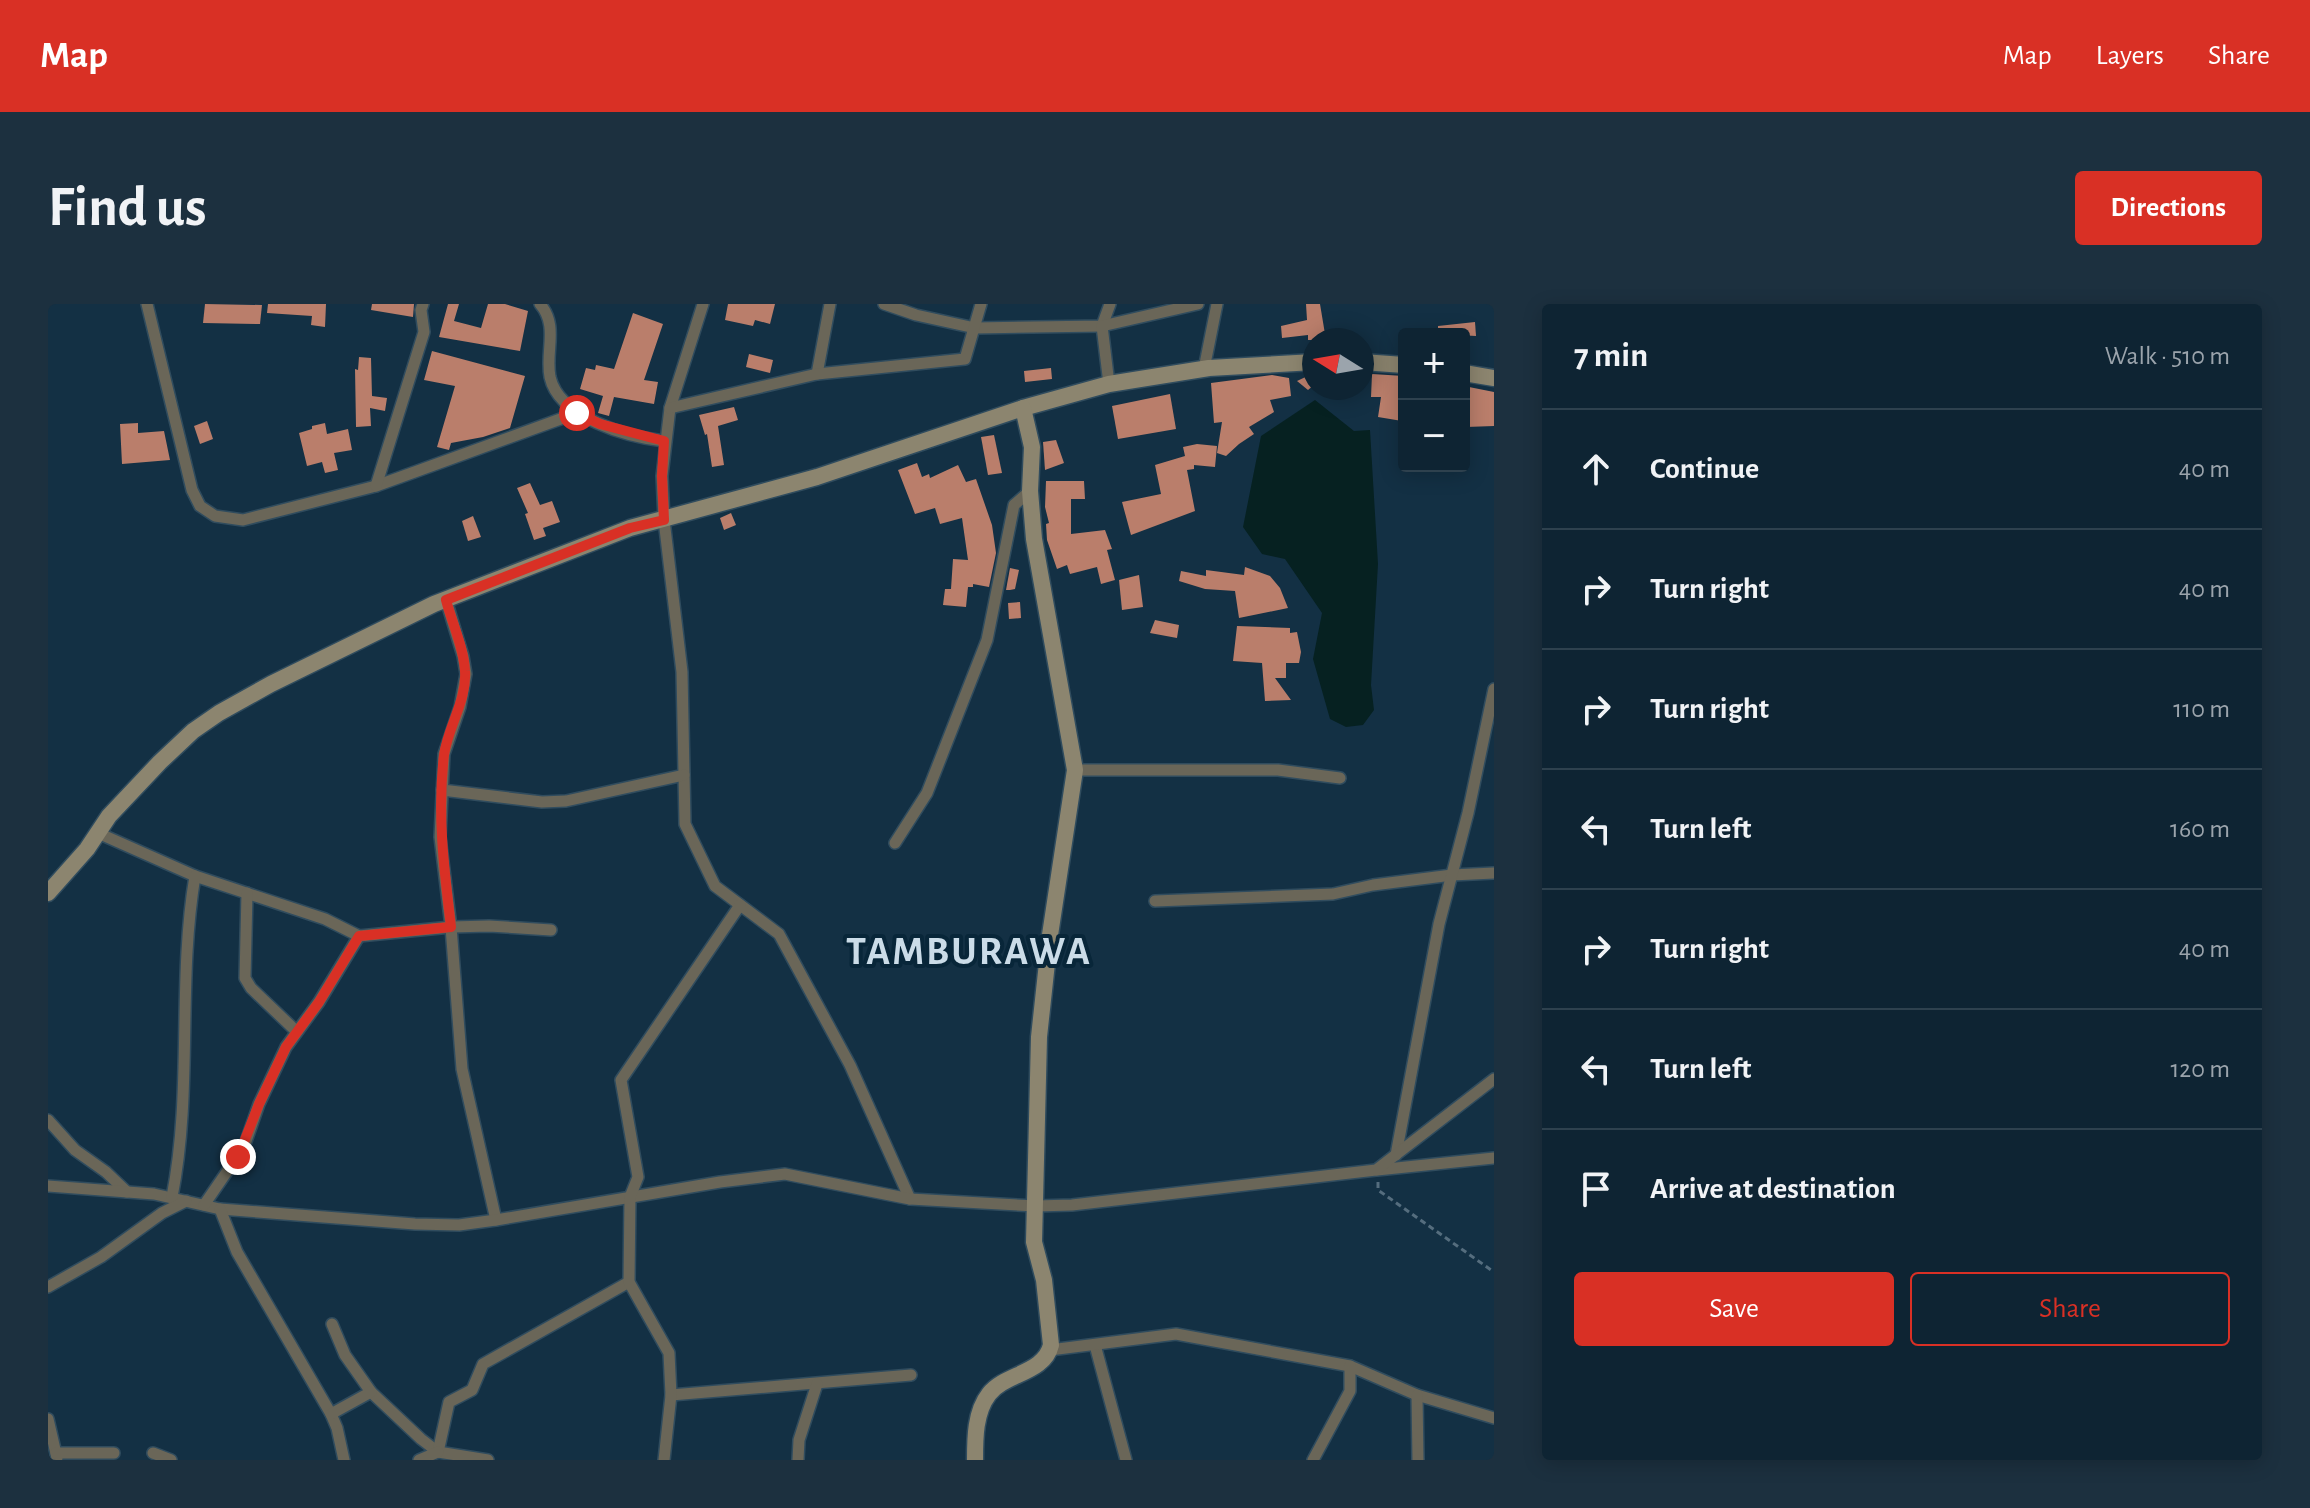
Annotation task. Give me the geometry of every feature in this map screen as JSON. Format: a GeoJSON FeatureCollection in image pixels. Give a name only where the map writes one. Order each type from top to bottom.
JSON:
{"type":"FeatureCollection","features":[{"type":"Feature","properties":{"kind":"main road"},"geometry":{"type":"LineString","coordinates":[[48,893],[73,866],[109,816],[193,731],[271,684],[446,600],[630,528],[817,477],[1023,408],[1109,384],[1204,369],[1302,363]]}},
{"type":"Feature","properties":{"kind":"main road"},"geometry":{"type":"LineString","coordinates":[[1374,363],[1398,365]]}},
{"type":"Feature","properties":{"kind":"main road"},"geometry":{"type":"LineString","coordinates":[[1470,374],[1494,378]]}},
{"type":"Feature","properties":{"kind":"main road"},"geometry":{"type":"LineString","coordinates":[[975,1460],[975,1434],[981,1407],[990,1391],[1035,1366],[1050,1350],[1044,1280],[1034,1242],[1039,1037],[1050,935],[1075,770],[1034,539],[1030,491],[1032,447],[1023,408]]}},
{"type":"Feature","properties":{"kind":"street"},"geometry":{"type":"LineString","coordinates":[[147,304],[192,490],[200,506],[215,516],[243,520],[376,486],[577,413]]}},
{"type":"Feature","properties":{"kind":"street"},"geometry":{"type":"LineString","coordinates":[[376,486],[424,332],[423,304]]}},
{"type":"Feature","properties":{"kind":"street"},"geometry":{"type":"LineString","coordinates":[[540,304],[548,315],[550,327],[550,378],[566,405],[600,424],[664,441]]}},
{"type":"Feature","properties":{"kind":"street"},"geometry":{"type":"LineString","coordinates":[[703,304],[670,408],[662,476],[664,520],[682,672],[685,824],[715,886],[779,934],[850,1065],[910,1199]]}},
{"type":"Feature","properties":{"kind":"street"},"geometry":{"type":"LineString","coordinates":[[817,374],[830,304]]}},
{"type":"Feature","properties":{"kind":"street"},"geometry":{"type":"LineString","coordinates":[[884,304],[916,315],[975,328],[1102,326],[1198,304]]}},
{"type":"Feature","properties":{"kind":"street"},"geometry":{"type":"LineString","coordinates":[[670,408],[817,374],[965,359],[981,304]]}},
{"type":"Feature","properties":{"kind":"street"},"geometry":{"type":"LineString","coordinates":[[1109,384],[1102,326],[1110,304]]}},
{"type":"Feature","properties":{"kind":"street"},"geometry":{"type":"LineString","coordinates":[[1204,369],[1217,304]]}},
{"type":"Feature","properties":{"kind":"street"},"geometry":{"type":"LineString","coordinates":[[895,843],[927,793],[987,640],[1014,505],[1030,491]]}},
{"type":"Feature","properties":{"kind":"street"},"geometry":{"type":"LineString","coordinates":[[446,600],[466,674],[460,707],[444,754],[440,837],[451,927],[462,1069],[496,1220]]}},
{"type":"Feature","properties":{"kind":"street"},"geometry":{"type":"LineString","coordinates":[[1396,1155],[1439,924],[1493,694]]}},
{"type":"Feature","properties":{"kind":"street"},"geometry":{"type":"LineString","coordinates":[[1075,770],[1278,770],[1340,778]]}},
{"type":"Feature","properties":{"kind":"street"},"geometry":{"type":"LineString","coordinates":[[442,790],[542,802],[566,801],[684,775]]}},
{"type":"Feature","properties":{"kind":"street"},"geometry":{"type":"LineString","coordinates":[[98,833],[195,876],[325,919],[359,936],[451,927],[551,930]]}},
{"type":"Feature","properties":{"kind":"street"},"geometry":{"type":"LineString","coordinates":[[1155,901],[1333,894],[1373,885],[1494,873]]}},
{"type":"Feature","properties":{"kind":"street"},"geometry":{"type":"LineString","coordinates":[[172,1197],[182,1131],[186,964],[195,876]]}},
{"type":"Feature","properties":{"kind":"street"},"geometry":{"type":"LineString","coordinates":[[247,893],[245,978],[279,1018],[296,1031]]}},
{"type":"Feature","properties":{"kind":"street"},"geometry":{"type":"LineString","coordinates":[[664,1460],[671,1395],[669,1353],[629,1282],[630,1197],[638,1177],[621,1080],[740,905]]}},
{"type":"Feature","properties":{"kind":"street"},"geometry":{"type":"LineString","coordinates":[[204,1205],[244,1147],[268,1084],[296,1031],[319,1002],[359,936]]}},
{"type":"Feature","properties":{"kind":"street"},"geometry":{"type":"LineString","coordinates":[[1376,1170],[1494,1079]]}},
{"type":"Feature","properties":{"kind":"street"},"geometry":{"type":"LineString","coordinates":[[48,1120],[75,1150],[128,1192]]}},
{"type":"Feature","properties":{"kind":"street"},"geometry":{"type":"LineString","coordinates":[[48,1186],[172,1197],[220,1209],[459,1225],[785,1174],[910,1199],[1036,1206],[1072,1205],[1494,1158]]}},
{"type":"Feature","properties":{"kind":"street"},"geometry":{"type":"LineString","coordinates":[[48,1287],[101,1257],[162,1213],[186,1201]]}},
{"type":"Feature","properties":{"kind":"street"},"geometry":{"type":"LineString","coordinates":[[220,1209],[237,1252],[331,1414],[344,1460]]}},
{"type":"Feature","properties":{"kind":"street"},"geometry":{"type":"LineString","coordinates":[[438,1452],[449,1402],[472,1390],[483,1364],[629,1282]]}},
{"type":"Feature","properties":{"kind":"street"},"geometry":{"type":"LineString","coordinates":[[332,1324],[345,1355],[371,1392],[421,1439],[438,1452],[488,1460]]}},
{"type":"Feature","properties":{"kind":"street"},"geometry":{"type":"LineString","coordinates":[[1050,1350],[1176,1334],[1350,1366],[1417,1395],[1494,1418]]}},
{"type":"Feature","properties":{"kind":"street"},"geometry":{"type":"LineString","coordinates":[[1095,1345],[1124,1460]]}},
{"type":"Feature","properties":{"kind":"street"},"geometry":{"type":"LineString","coordinates":[[1313,1460],[1350,1391],[1350,1366]]}},
{"type":"Feature","properties":{"kind":"street"},"geometry":{"type":"LineString","coordinates":[[671,1395],[911,1375]]}},
{"type":"Feature","properties":{"kind":"street"},"geometry":{"type":"LineString","coordinates":[[798,1460],[799,1440],[817,1384]]}},
{"type":"Feature","properties":{"kind":"street"},"geometry":{"type":"LineString","coordinates":[[331,1414],[371,1392]]}},
{"type":"Feature","properties":{"kind":"street"},"geometry":{"type":"LineString","coordinates":[[1417,1395],[1418,1460]]}},
{"type":"Feature","properties":{"kind":"street"},"geometry":{"type":"LineString","coordinates":[[48,1419],[56,1456],[114,1453]]}},
{"type":"Feature","properties":{"kind":"street"},"geometry":{"type":"LineString","coordinates":[[419,1460],[438,1452]]}},
{"type":"Feature","properties":{"kind":"street"},"geometry":{"type":"LineString","coordinates":[[153,1453],[171,1460]]}},
{"type":"Feature","properties":{"kind":"path"},"geometry":{"type":"LineString","coordinates":[[1376,1170],[1378,1190],[1494,1272]]}},
{"type":"Feature","properties":{"kind":"shaded area"},"geometry":{"type":"Polygon","coordinates":[[[1315,400],[1354,431],[1370,430],[1378,564],[1371,685],[1374,710],[1363,725],[1346,727],[1330,719],[1313,659],[1322,613],[1285,559],[1262,554],[1243,527],[1261,436],[1315,400]]]}},
{"type":"Feature","properties":{"kind":"building"},"geometry":{"type":"Polygon","coordinates":[[[205,304],[262,305],[260,324],[203,323],[205,304]]]}},
{"type":"Feature","properties":{"kind":"building"},"geometry":{"type":"Polygon","coordinates":[[[268,304],[326,304],[325,327],[311,325],[312,316],[267,313],[268,304]]]}},
{"type":"Feature","properties":{"kind":"building"},"geometry":{"type":"Polygon","coordinates":[[[372,304],[414,304],[413,317],[371,310],[372,304]]]}},
{"type":"Feature","properties":{"kind":"building"},"geometry":{"type":"Polygon","coordinates":[[[448,304],[459,304],[454,321],[481,328],[488,304],[505,304],[528,311],[520,351],[439,337],[448,304]]]}},
{"type":"Feature","properties":{"kind":"building"},"geometry":{"type":"Polygon","coordinates":[[[728,304],[775,304],[770,324],[755,320],[753,326],[725,320],[728,304]]]}},
{"type":"Feature","properties":{"kind":"building"},"geometry":{"type":"Polygon","coordinates":[[[1306,304],[1320,304],[1324,328],[1302,328],[1302,336],[1282,338],[1281,326],[1307,320],[1306,304]]]}},
{"type":"Feature","properties":{"kind":"building"},"geometry":{"type":"Polygon","coordinates":[[[633,313],[663,324],[644,380],[658,382],[654,404],[614,397],[609,416],[598,413],[603,396],[580,389],[586,368],[595,370],[596,365],[614,369],[633,313]]]}},
{"type":"Feature","properties":{"kind":"building"},"geometry":{"type":"Polygon","coordinates":[[[1475,322],[1476,336],[1470,336],[1470,328],[1438,326],[1475,322]]]}},
{"type":"Feature","properties":{"kind":"building"},"geometry":{"type":"Polygon","coordinates":[[[432,351],[525,376],[510,428],[451,443],[449,450],[437,447],[455,386],[424,380],[432,351]]]}},
{"type":"Feature","properties":{"kind":"building"},"geometry":{"type":"Polygon","coordinates":[[[749,354],[773,360],[770,373],[746,367],[749,354]]]}},
{"type":"Feature","properties":{"kind":"building"},"geometry":{"type":"Polygon","coordinates":[[[359,357],[371,358],[372,396],[387,398],[385,411],[370,408],[371,426],[356,427],[355,369],[358,370],[359,357]]]}},
{"type":"Feature","properties":{"kind":"building"},"geometry":{"type":"Polygon","coordinates":[[[1051,368],[1052,379],[1025,382],[1024,371],[1051,368]]]}},
{"type":"Feature","properties":{"kind":"building"},"geometry":{"type":"Polygon","coordinates":[[[1374,374],[1398,376],[1398,420],[1378,417],[1381,397],[1374,397],[1374,374]]]}},
{"type":"Feature","properties":{"kind":"building"},"geometry":{"type":"Polygon","coordinates":[[[1272,375],[1289,378],[1291,396],[1270,400],[1274,412],[1249,427],[1254,434],[1226,456],[1217,453],[1222,422],[1214,423],[1211,383],[1272,375]]]}},
{"type":"Feature","properties":{"kind":"building"},"geometry":{"type":"Polygon","coordinates":[[[1470,387],[1494,392],[1494,426],[1470,427],[1470,387]]]}},
{"type":"Feature","properties":{"kind":"building"},"geometry":{"type":"Polygon","coordinates":[[[1170,394],[1176,429],[1118,439],[1112,406],[1170,394]]]}},
{"type":"Feature","properties":{"kind":"building"},"geometry":{"type":"Polygon","coordinates":[[[734,407],[738,420],[718,426],[724,465],[712,467],[707,434],[699,415],[734,407]]]}},
{"type":"Feature","properties":{"kind":"building"},"geometry":{"type":"Polygon","coordinates":[[[207,421],[213,439],[200,444],[194,426],[207,421]]]}},
{"type":"Feature","properties":{"kind":"building"},"geometry":{"type":"Polygon","coordinates":[[[138,423],[138,433],[164,431],[170,460],[122,464],[120,424],[138,423]]]}},
{"type":"Feature","properties":{"kind":"building"},"geometry":{"type":"Polygon","coordinates":[[[325,423],[327,434],[348,429],[352,450],[334,453],[338,470],[325,473],[322,462],[307,466],[299,433],[325,423]]]}},
{"type":"Feature","properties":{"kind":"building"},"geometry":{"type":"Polygon","coordinates":[[[994,435],[1002,473],[988,475],[981,437],[994,435]]]}},
{"type":"Feature","properties":{"kind":"building"},"geometry":{"type":"Polygon","coordinates":[[[1056,440],[1064,463],[1045,470],[1043,442],[1056,440]]]}},
{"type":"Feature","properties":{"kind":"building"},"geometry":{"type":"Polygon","coordinates":[[[1197,444],[1217,446],[1215,467],[1194,465],[1194,469],[1187,470],[1195,511],[1131,535],[1122,502],[1161,494],[1155,465],[1185,456],[1183,447],[1197,444]]]}},
{"type":"Feature","properties":{"kind":"building"},"geometry":{"type":"Polygon","coordinates":[[[917,463],[922,477],[929,474],[930,478],[958,465],[966,482],[976,479],[992,525],[996,553],[989,587],[973,584],[973,587],[968,587],[966,607],[943,605],[945,589],[951,589],[953,559],[968,560],[962,518],[940,524],[935,508],[915,514],[898,470],[917,463]]]}},
{"type":"Feature","properties":{"kind":"building"},"geometry":{"type":"Polygon","coordinates":[[[1046,481],[1084,481],[1085,499],[1071,499],[1071,534],[1105,530],[1112,549],[1107,550],[1115,580],[1101,584],[1097,567],[1070,574],[1067,565],[1057,569],[1047,540],[1046,481]]]}},
{"type":"Feature","properties":{"kind":"building"},"geometry":{"type":"Polygon","coordinates":[[[530,483],[540,505],[552,501],[560,522],[543,528],[546,536],[534,540],[525,514],[528,513],[517,488],[530,483]]]}},
{"type":"Feature","properties":{"kind":"building"},"geometry":{"type":"Polygon","coordinates":[[[731,513],[736,525],[724,530],[720,518],[731,513]]]}},
{"type":"Feature","properties":{"kind":"building"},"geometry":{"type":"Polygon","coordinates":[[[473,516],[481,537],[468,541],[462,521],[473,516]]]}},
{"type":"Feature","properties":{"kind":"building"},"geometry":{"type":"Polygon","coordinates":[[[1245,567],[1270,576],[1280,588],[1288,608],[1239,618],[1235,591],[1205,589],[1179,581],[1181,571],[1206,576],[1206,570],[1244,575],[1245,567]]]}},
{"type":"Feature","properties":{"kind":"building"},"geometry":{"type":"Polygon","coordinates":[[[1010,568],[1019,570],[1015,589],[1006,590],[1010,568]]]}},
{"type":"Feature","properties":{"kind":"building"},"geometry":{"type":"Polygon","coordinates":[[[1139,575],[1143,607],[1122,610],[1119,580],[1139,575]]]}},
{"type":"Feature","properties":{"kind":"building"},"geometry":{"type":"Polygon","coordinates":[[[1020,602],[1021,618],[1009,619],[1008,603],[1020,602]]]}},
{"type":"Feature","properties":{"kind":"building"},"geometry":{"type":"Polygon","coordinates":[[[1155,620],[1179,625],[1177,638],[1150,633],[1155,620]]]}},
{"type":"Feature","properties":{"kind":"building"},"geometry":{"type":"Polygon","coordinates":[[[1237,626],[1290,628],[1290,633],[1297,632],[1301,652],[1299,663],[1286,663],[1286,678],[1275,678],[1291,700],[1265,701],[1262,663],[1233,661],[1237,626]]]}},
{"type":"Feature","properties":{"kind":"district","name":"TAMBURAWA"},"geometry":{"type":"Point","coordinates":[969,952]}},
{"type":"Feature","properties":{"kind":"route"},"geometry":{"type":"LineString","coordinates":[[238,1157],[286,1047],[319,1002],[359,936],[451,927],[440,837],[444,754],[460,707],[466,674],[446,600],[630,528],[664,520],[664,441],[600,424],[577,413]]}}]}
